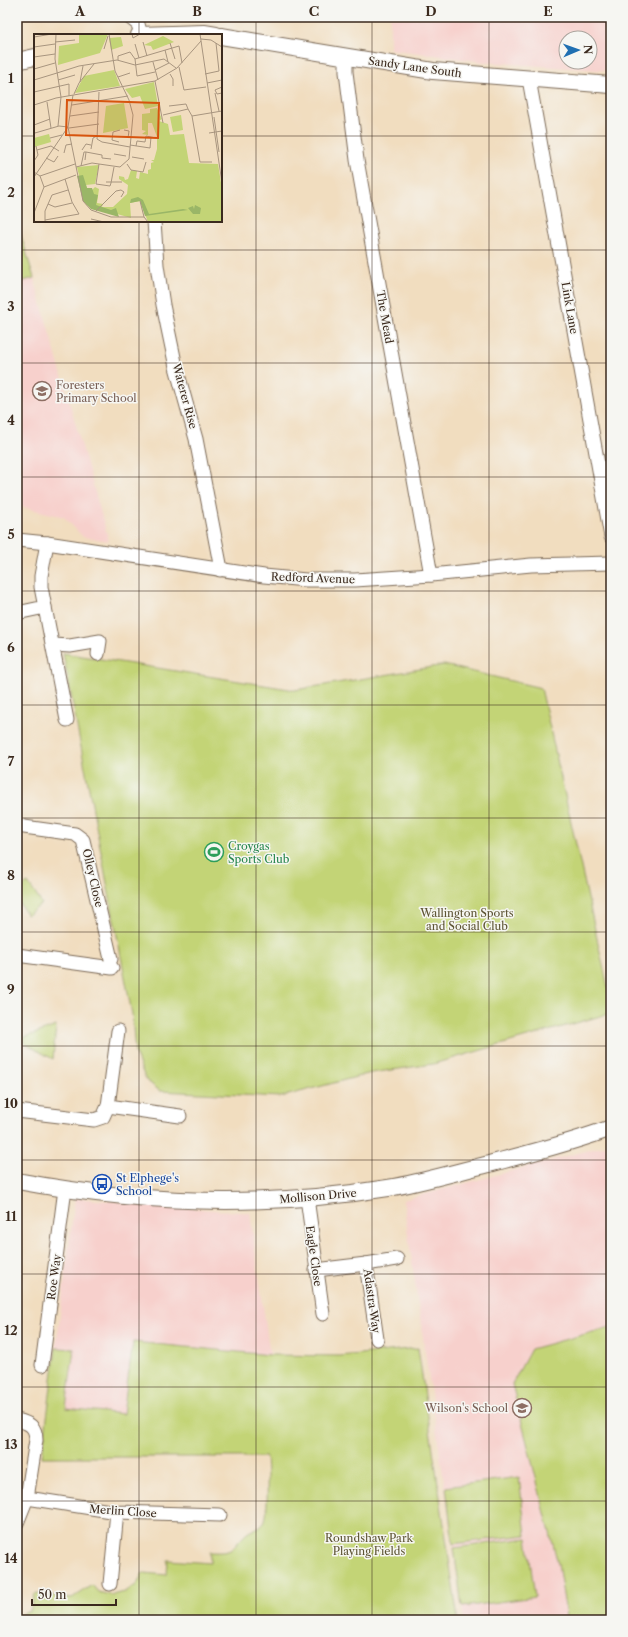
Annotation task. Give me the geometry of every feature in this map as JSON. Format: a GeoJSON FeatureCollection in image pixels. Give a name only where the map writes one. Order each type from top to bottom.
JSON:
{"type":"FeatureCollection","features":[{"type":"Feature","properties":{"kind":"main road"},"geometry":{"type":"LineString","coordinates":[[136,25],[210,34]]}},
{"type":"Feature","properties":{"kind":"main road","name":"Sandy Lane South"},"geometry":{"type":"LineString","coordinates":[[222,36],[433,72],[611,85]]}},
{"type":"Feature","properties":{"kind":"main road"},"geometry":{"type":"LineString","coordinates":[[17,61],[34,58]]}},
{"type":"Feature","properties":{"kind":"main road","name":"Mollison Drive"},"geometry":{"type":"LineString","coordinates":[[17,1181],[65,1189],[158,1199],[198,1201],[259,1201],[307,1198],[400,1186],[534,1152],[587,1137],[611,1128]]}},
{"type":"Feature","properties":{"kind":"street","name":"The Mead"},"geometry":{"type":"LineString","coordinates":[[346,57],[357,160],[431,575]]}},
{"type":"Feature","properties":{"kind":"street","name":"Link Lane"},"geometry":{"type":"LineString","coordinates":[[529,79],[611,537]]}},
{"type":"Feature","properties":{"kind":"street","name":"Waterer Rise"},"geometry":{"type":"LineString","coordinates":[[154,222],[163,305],[176,367],[196,439],[220,570]]}},
{"type":"Feature","properties":{"kind":"street","name":"Redford Avenue"},"geometry":{"type":"LineString","coordinates":[[17,540],[47,542],[220,570],[306,580],[355,580],[431,575],[531,565],[611,563]]}},
{"type":"Feature","properties":{"kind":"street"},"geometry":{"type":"LineString","coordinates":[[47,542],[41,581],[68,720]]}},
{"type":"Feature","properties":{"kind":"street"},"geometry":{"type":"LineString","coordinates":[[17,613],[45,607]]}},
{"type":"Feature","properties":{"kind":"street"},"geometry":{"type":"LineString","coordinates":[[53,645],[70,646],[100,641],[98,654]]}},
{"type":"Feature","properties":{"kind":"street","name":"Olley Close"},"geometry":{"type":"LineString","coordinates":[[17,826],[75,834],[83,840],[111,964],[17,955]]}},
{"type":"Feature","properties":{"kind":"street"},"geometry":{"type":"LineString","coordinates":[[17,1111],[94,1120],[103,1117],[108,1106],[118,1031]]}},
{"type":"Feature","properties":{"kind":"street"},"geometry":{"type":"LineString","coordinates":[[108,1106],[180,1116]]}},
{"type":"Feature","properties":{"kind":"street","name":"Roe Way"},"geometry":{"type":"LineString","coordinates":[[42,1365],[65,1189]]}},
{"type":"Feature","properties":{"kind":"street","name":"Eagle Close"},"geometry":{"type":"LineString","coordinates":[[307,1198],[323,1314]]}},
{"type":"Feature","properties":{"kind":"street","name":"Adastra Way"},"geometry":{"type":"LineString","coordinates":[[316,1270],[397,1259]]}},
{"type":"Feature","properties":{"kind":"street","name":"Adastra Way"},"geometry":{"type":"LineString","coordinates":[[366,1264],[377,1339]]}},
{"type":"Feature","properties":{"kind":"street"},"geometry":{"type":"LineString","coordinates":[[17,1420],[29,1423],[36,1433],[27,1498],[17,1520]]}},
{"type":"Feature","properties":{"kind":"street","name":"Merlin Close"},"geometry":{"type":"LineString","coordinates":[[27,1498],[117,1512],[220,1515]]}},
{"type":"Feature","properties":{"kind":"street"},"geometry":{"type":"LineString","coordinates":[[110,1584],[117,1512]]}},
{"type":"Feature","properties":{"kind":"shaded area"},"geometry":{"type":"Polygon","coordinates":[[[390,17],[611,17],[611,71],[597,70],[598,30],[558,30],[558,67],[484,62],[390,49],[390,17]]]}},
{"type":"Feature","properties":{"kind":"shaded area","name":"Foresters Primary School"},"geometry":{"type":"Polygon","coordinates":[[[17,222],[109,541],[83,537],[64,517],[22,507],[17,503],[17,222]]]}},
{"type":"Feature","properties":{"kind":"shaded area","name":"Wilson's School"},"geometry":{"type":"Polygon","coordinates":[[[611,1144],[611,1620],[464,1620],[403,1200],[611,1144]]]}},
{"type":"Feature","properties":{"kind":"shaded area"},"geometry":{"type":"Polygon","coordinates":[[[75,1198],[250,1213],[270,1355],[340,1356],[419,1348],[435,1468],[266,1470],[266,1457],[42,1456],[75,1198]]]}},
{"type":"Feature","properties":{"kind":"green space"},"geometry":{"type":"Polygon","coordinates":[[[17,222],[34,278],[17,283],[17,222]]]}},
{"type":"Feature","properties":{"kind":"green space","name":"Wallington Sports and Social Club"},"geometry":{"type":"Polygon","coordinates":[[[63,653],[295,690],[444,665],[541,688],[611,1001],[611,1013],[433,1064],[371,1073],[281,1097],[160,1091],[146,1080],[135,1053],[132,1014],[63,653]]]}},
{"type":"Feature","properties":{"kind":"green space"},"geometry":{"type":"Polygon","coordinates":[[[28,883],[42,904],[27,915],[17,900],[17,890],[28,883]]]}},
{"type":"Feature","properties":{"kind":"green space"},"geometry":{"type":"Polygon","coordinates":[[[56,1026],[53,1059],[24,1043],[23,1038],[56,1026]]]}},
{"type":"Feature","properties":{"kind":"green space"},"geometry":{"type":"Polygon","coordinates":[[[611,1327],[611,1620],[566,1620],[558,1564],[512,1384],[531,1349],[611,1327]]]}},
{"type":"Feature","properties":{"kind":"green space","name":"Roundshaw Park Playing Fields"},"geometry":{"type":"Polygon","coordinates":[[[133,1342],[270,1355],[340,1356],[418,1348],[458,1620],[17,1620],[17,1616],[30,1611],[35,1594],[72,1598],[92,1585],[98,1592],[111,1595],[125,1592],[136,1585],[143,1573],[167,1575],[168,1560],[210,1563],[210,1552],[229,1551],[246,1534],[260,1526],[266,1518],[266,1457],[42,1457],[56,1348],[74,1349],[66,1408],[123,1414],[133,1342]]]}},
{"type":"Feature","properties":{"kind":"green space"},"geometry":{"type":"Polygon","coordinates":[[[519,1477],[526,1535],[453,1544],[446,1487],[519,1477]]]}},
{"type":"Feature","properties":{"kind":"green space"},"geometry":{"type":"Polygon","coordinates":[[[527,1538],[535,1597],[462,1607],[454,1548],[527,1538]]]}},
{"type":"Feature","properties":{"kind":"place","name":"Foresters Primary School"},"geometry":{"type":"Point","coordinates":[42,391]}},
{"type":"Feature","properties":{"kind":"place","name":"Croygas Sports Club"},"geometry":{"type":"Point","coordinates":[214,852]}},
{"type":"Feature","properties":{"kind":"place","name":"St Elphege's School"},"geometry":{"type":"Point","coordinates":[102,1184]}},
{"type":"Feature","properties":{"kind":"place","name":"Wilson's School"},"geometry":{"type":"Point","coordinates":[522,1408]}}]}
